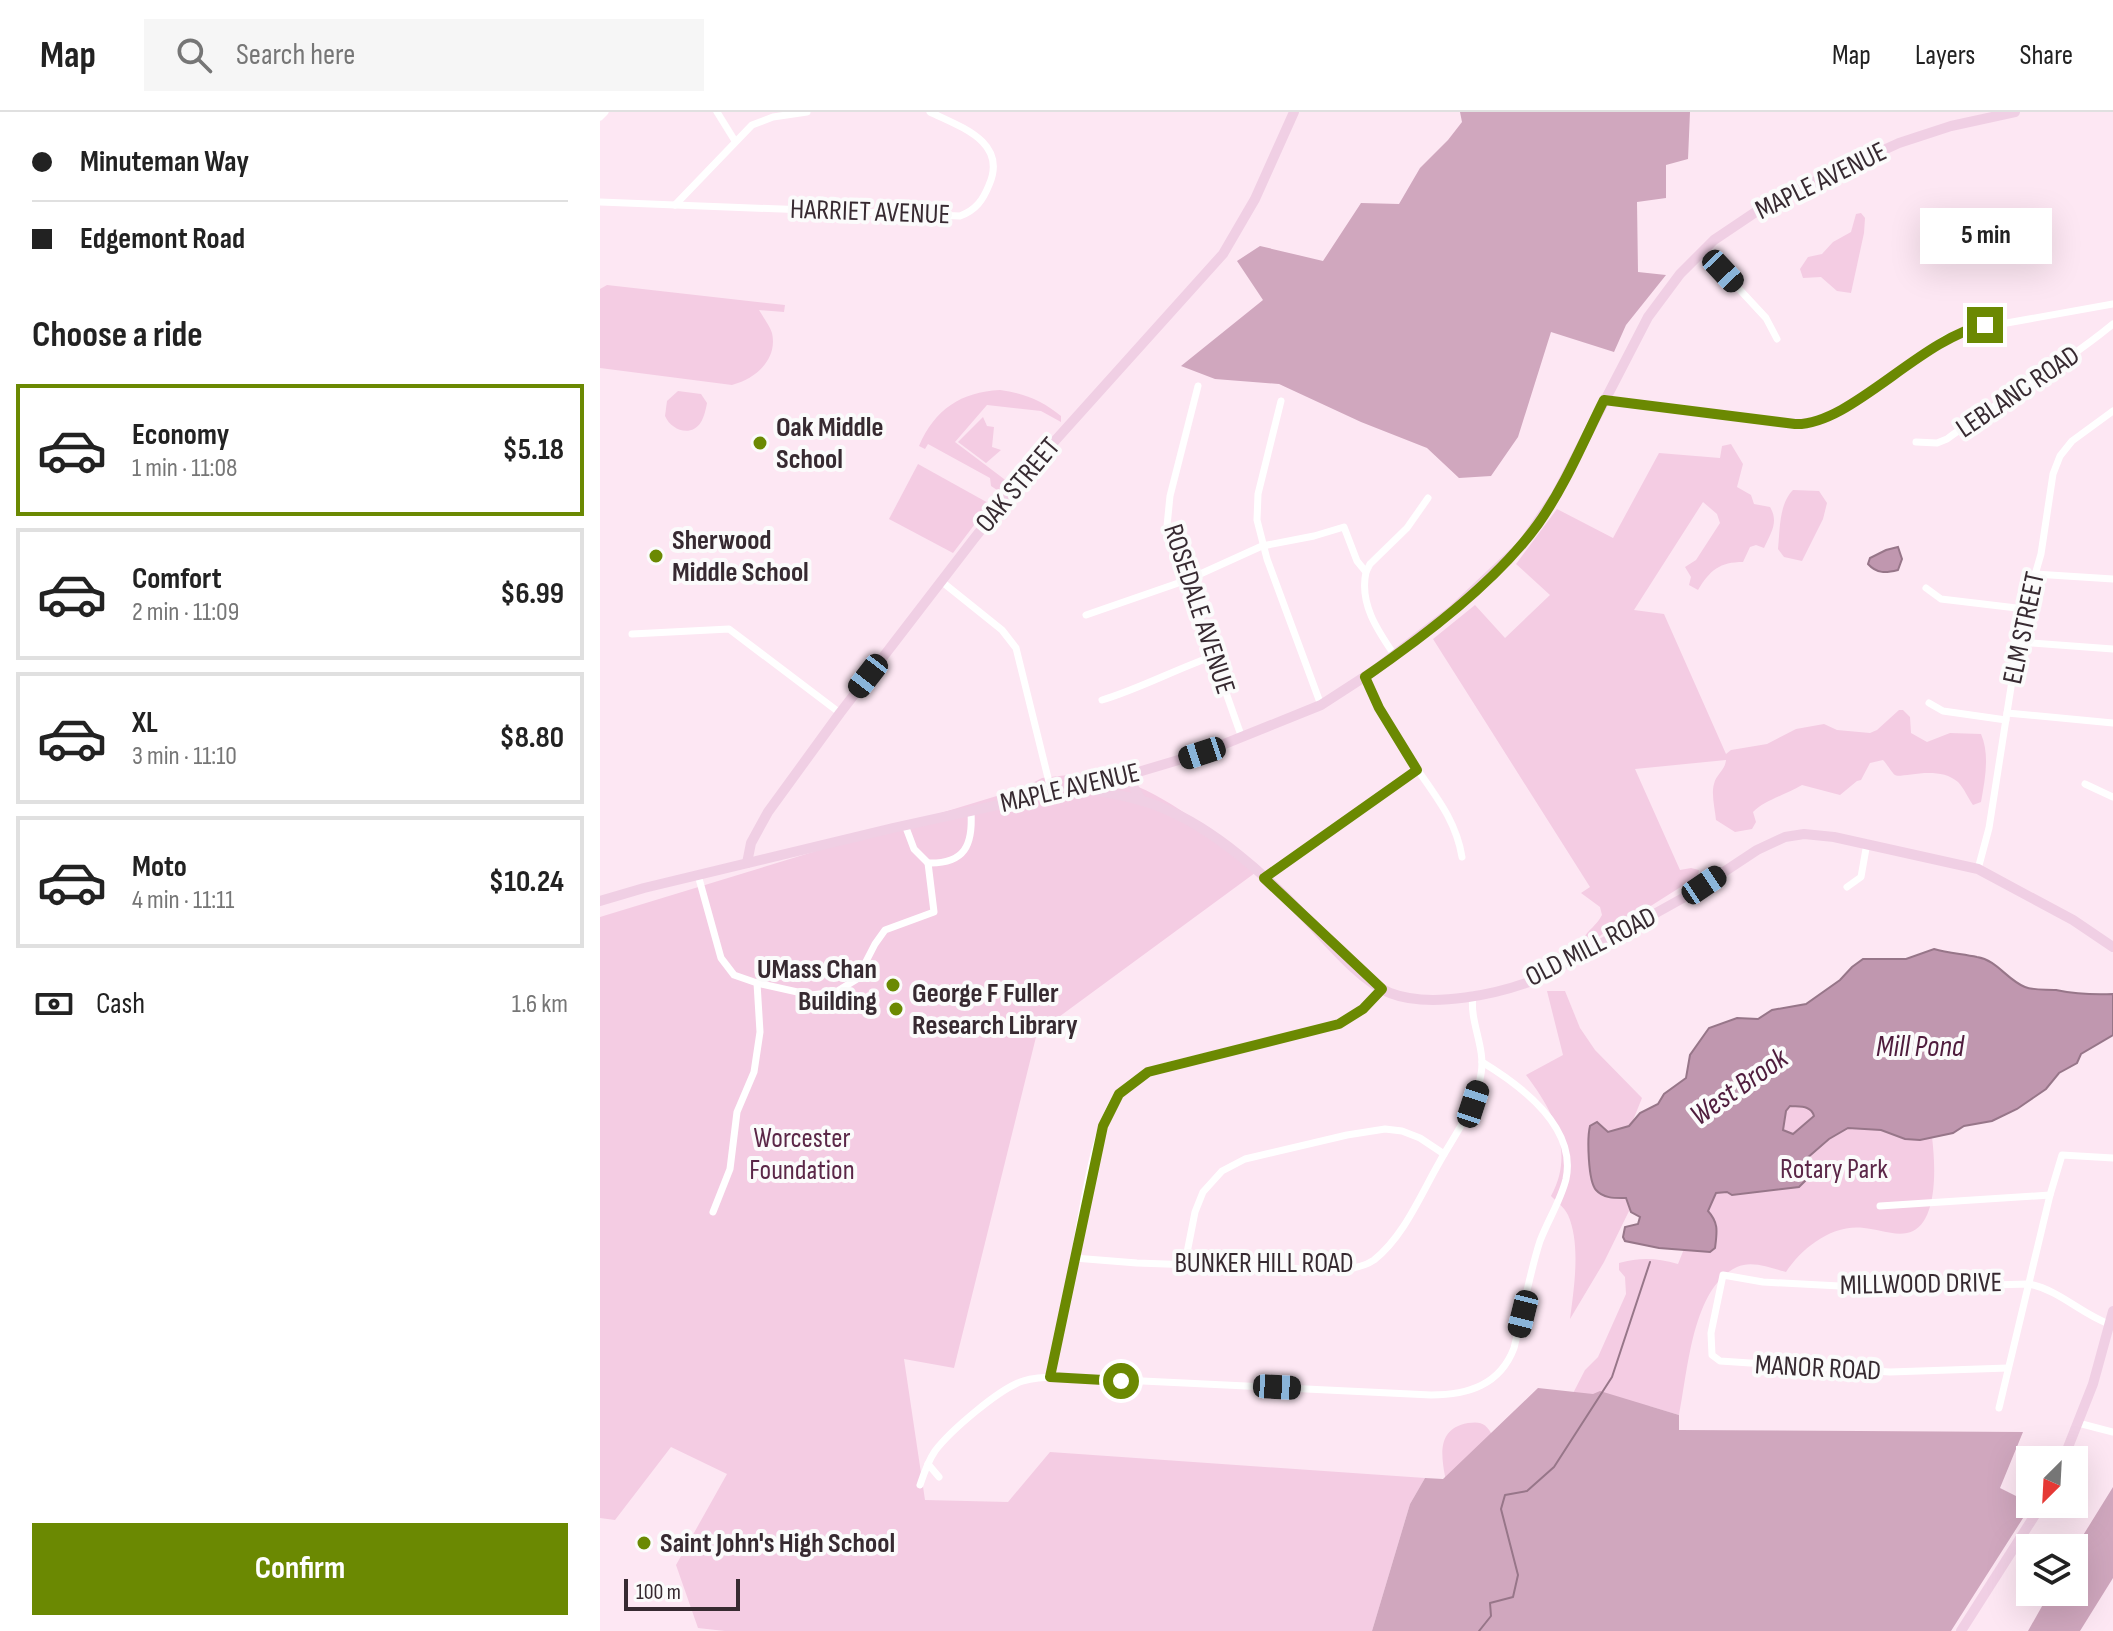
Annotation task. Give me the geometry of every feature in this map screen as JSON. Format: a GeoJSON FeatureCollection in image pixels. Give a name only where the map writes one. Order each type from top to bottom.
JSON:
{"type":"FeatureCollection","features":[{"type":"Feature","properties":{"kind":"street"},"geometry":{"type":"LineString","coordinates":[[600,117],[605,112]]}},
{"type":"Feature","properties":{"kind":"street"},"geometry":{"type":"LineString","coordinates":[[717,112],[735,141]]}},
{"type":"Feature","properties":{"kind":"street"},"geometry":{"type":"LineString","coordinates":[[675,205],[752,125],[773,117],[807,112]]}},
{"type":"Feature","properties":{"kind":"street","name":"HARRIET AVENUE"},"geometry":{"type":"LineString","coordinates":[[600,202],[960,216],[970,212],[983,197],[994,173],[994,157],[991,149],[979,138],[930,112]]}},
{"type":"Feature","properties":{"kind":"street","name":"OAK STREET"},"geometry":{"type":"LineString","coordinates":[[747,863],[751,843],[761,822],[941,581],[1026,473],[1223,254],[1257,196],[1294,112]]}},
{"type":"Feature","properties":{"kind":"street","name":"MAPLE AVENUE"},"geometry":{"type":"LineString","coordinates":[[600,901],[905,825],[1117,779],[1242,738],[1321,705],[1395,656],[1470,595],[1530,535],[1556,495],[1648,317],[1680,274],[1703,250],[1749,214],[1899,143],[1951,126],[2015,112]]}},
{"type":"Feature","properties":{"kind":"street"},"geometry":{"type":"LineString","coordinates":[[1703,250],[1766,318],[1777,339]]}},
{"type":"Feature","properties":{"kind":"street"},"geometry":{"type":"LineString","coordinates":[[1604,400],[1795,424],[1819,420],[1944,339],[1962,331],[2113,304]]}},
{"type":"Feature","properties":{"kind":"street","name":"LEBLANC ROAD"},"geometry":{"type":"LineString","coordinates":[[1916,442],[1937,443],[1947,439],[1999,401],[2083,349],[2113,324]]}},
{"type":"Feature","properties":{"kind":"street","name":"ROSEDALE AVENUE"},"geometry":{"type":"LineString","coordinates":[[1198,386],[1167,519],[1170,537],[1211,657],[1242,738]]}},
{"type":"Feature","properties":{"kind":"street"},"geometry":{"type":"LineString","coordinates":[[1281,401],[1256,503],[1262,546],[1321,705]]}},
{"type":"Feature","properties":{"kind":"street","name":"ELM STREET"},"geometry":{"type":"LineString","coordinates":[[1978,869],[1989,828],[2018,642],[2041,554],[2053,474],[2060,457],[2079,433],[2113,411]]}},
{"type":"Feature","properties":{"kind":"street"},"geometry":{"type":"LineString","coordinates":[[1395,656],[1368,609],[1364,589],[1366,572],[1370,564],[1407,528],[1428,498]]}},
{"type":"Feature","properties":{"kind":"street"},"geometry":{"type":"LineString","coordinates":[[1086,615],[1187,580],[1262,546],[1344,527],[1357,561],[1366,572]]}},
{"type":"Feature","properties":{"kind":"street"},"geometry":{"type":"LineString","coordinates":[[2035,574],[2113,579]]}},
{"type":"Feature","properties":{"kind":"street"},"geometry":{"type":"LineString","coordinates":[[941,581],[1002,630],[1016,648],[1052,794]]}},
{"type":"Feature","properties":{"kind":"street"},"geometry":{"type":"LineString","coordinates":[[1926,588],[1941,599],[2025,609]]}},
{"type":"Feature","properties":{"kind":"street"},"geometry":{"type":"LineString","coordinates":[[632,634],[729,629],[840,713]]}},
{"type":"Feature","properties":{"kind":"street"},"geometry":{"type":"LineString","coordinates":[[2018,642],[2113,649]]}},
{"type":"Feature","properties":{"kind":"street"},"geometry":{"type":"LineString","coordinates":[[1102,700],[1211,657]]}},
{"type":"Feature","properties":{"kind":"street"},"geometry":{"type":"LineString","coordinates":[[1365,677],[1379,708],[1448,813],[1462,857]]}},
{"type":"Feature","properties":{"kind":"street"},"geometry":{"type":"LineString","coordinates":[[1929,703],[1943,711],[2113,723]]}},
{"type":"Feature","properties":{"kind":"street"},"geometry":{"type":"LineString","coordinates":[[1264,878],[1417,770]]}},
{"type":"Feature","properties":{"kind":"street"},"geometry":{"type":"LineString","coordinates":[[1130,775],[1142,801]]}},
{"type":"Feature","properties":{"kind":"street"},"geometry":{"type":"LineString","coordinates":[[1117,779],[1121,795]]}},
{"type":"Feature","properties":{"kind":"street"},"geometry":{"type":"LineString","coordinates":[[2085,784],[2113,797]]}},
{"type":"Feature","properties":{"kind":"street","name":"OLD MILL ROAD"},"geometry":{"type":"LineString","coordinates":[[1082,788],[1142,801],[1190,821],[1264,878],[1382,989],[1402,997],[1424,1000],[1473,995],[1539,978],[1692,893],[1747,855],[1776,841],[1813,834],[1867,843],[1978,869],[2073,920],[2113,947]]}},
{"type":"Feature","properties":{"kind":"street"},"geometry":{"type":"LineString","coordinates":[[928,863],[955,858],[967,848],[971,839],[971,812]]}},
{"type":"Feature","properties":{"kind":"street"},"geometry":{"type":"LineString","coordinates":[[698,875],[721,958],[734,975],[813,995],[836,992],[850,984],[863,970],[885,930],[934,912],[928,863],[914,849],[905,825]]}},
{"type":"Feature","properties":{"kind":"street"},"geometry":{"type":"LineString","coordinates":[[1847,887],[1861,877],[1867,843]]}},
{"type":"Feature","properties":{"kind":"street"},"geometry":{"type":"LineString","coordinates":[[713,1212],[730,1169],[737,1112],[754,1072],[760,1032],[757,983]]}},
{"type":"Feature","properties":{"kind":"street"},"geometry":{"type":"LineString","coordinates":[[1050,1377],[1103,1126],[1111,1105],[1128,1084],[1166,1066],[1339,1024],[1363,1009],[1382,989]]}},
{"type":"Feature","properties":{"kind":"street","name":"BUNKER HILL ROAD"},"geometry":{"type":"LineString","coordinates":[[1074,1258],[1338,1270],[1363,1266],[1375,1259],[1400,1231],[1473,1104],[1482,1062],[1471,1008],[1473,995]]}},
{"type":"Feature","properties":{"kind":"street"},"geometry":{"type":"LineString","coordinates":[[920,1485],[939,1446],[995,1397],[1024,1380],[1050,1377],[1431,1395],[1463,1393],[1484,1385],[1511,1356],[1538,1247],[1563,1190],[1567,1169],[1562,1141],[1539,1107],[1521,1088],[1482,1062]]}},
{"type":"Feature","properties":{"kind":"street"},"geometry":{"type":"LineString","coordinates":[[1185,1263],[1195,1212],[1203,1192],[1222,1171],[1237,1162],[1347,1135],[1385,1129],[1420,1138],[1444,1154]]}},
{"type":"Feature","properties":{"kind":"street"},"geometry":{"type":"LineString","coordinates":[[1999,1408],[2062,1155],[2113,1158]]}},
{"type":"Feature","properties":{"kind":"street"},"geometry":{"type":"LineString","coordinates":[[1880,1206],[2050,1195]]}},
{"type":"Feature","properties":{"kind":"street","name":"MILLWOOD DRIVE"},"geometry":{"type":"LineString","coordinates":[[1723,1275],[1759,1282],[1878,1288],[2029,1284],[2050,1290],[2083,1314],[2109,1324]]}},
{"type":"Feature","properties":{"kind":"street","name":"MANOR ROAD"},"geometry":{"type":"LineString","coordinates":[[1723,1275],[1710,1343],[1712,1355],[1720,1361],[1890,1372],[2008,1368]]}},
{"type":"Feature","properties":{"kind":"street"},"geometry":{"type":"LineString","coordinates":[[2069,1446],[2101,1360],[2113,1311]]}},
{"type":"Feature","properties":{"kind":"street"},"geometry":{"type":"LineString","coordinates":[[2078,1423],[2113,1432]]}},
{"type":"Feature","properties":{"kind":"street"},"geometry":{"type":"LineString","coordinates":[[928,1464],[939,1477]]}},
{"type":"Feature","properties":{"kind":"street"},"geometry":{"type":"LineString","coordinates":[[1961,1631],[2033,1518]]}},
{"type":"Feature","properties":{"kind":"green space"},"geometry":{"type":"Polygon","coordinates":[[[1861,213],[1865,218],[1864,233],[1851,293],[1837,291],[1821,277],[1803,278],[1800,269],[1808,257],[1822,254],[1833,242],[1851,232],[1856,214],[1861,213]]]}},
{"type":"Feature","properties":{"kind":"green space"},"geometry":{"type":"Polygon","coordinates":[[[607,285],[785,305],[784,312],[759,310],[772,333],[772,352],[756,373],[732,385],[600,368],[600,289],[607,285]]]}},
{"type":"Feature","properties":{"kind":"green space"},"geometry":{"type":"Polygon","coordinates":[[[1000,390],[1040,402],[1061,416],[1061,422],[1041,411],[987,405],[955,442],[1008,482],[1003,489],[997,490],[991,486],[990,478],[928,444],[925,449],[919,446],[933,422],[951,405],[973,394],[1000,390]]]}},
{"type":"Feature","properties":{"kind":"green space"},"geometry":{"type":"Polygon","coordinates":[[[678,391],[701,394],[707,403],[701,422],[692,430],[676,428],[665,416],[667,401],[678,391]]]}},
{"type":"Feature","properties":{"kind":"green space"},"geometry":{"type":"Polygon","coordinates":[[[983,417],[987,426],[994,427],[992,447],[1001,450],[986,463],[958,442],[983,417]]]}},
{"type":"Feature","properties":{"kind":"green space"},"geometry":{"type":"Polygon","coordinates":[[[1731,444],[1743,464],[1737,487],[1751,495],[1754,504],[1770,507],[1773,512],[1773,528],[1764,548],[1756,545],[1750,547],[1743,562],[1716,568],[1698,590],[1689,585],[1691,577],[1685,567],[1696,560],[1720,523],[1717,514],[1703,502],[1634,610],[1664,614],[1726,754],[1731,750],[1767,744],[1796,729],[1824,724],[1837,730],[1870,733],[1903,710],[1910,717],[1911,733],[1927,742],[1950,733],[1981,734],[1986,759],[1981,802],[1973,805],[1960,784],[1950,777],[1931,773],[1898,776],[1883,760],[1870,763],[1861,780],[1840,795],[1802,785],[1769,801],[1753,812],[1756,822],[1752,829],[1735,832],[1716,820],[1714,784],[1726,760],[1635,769],[1680,870],[1699,870],[1698,876],[1616,928],[1613,925],[1593,942],[1585,941],[1583,939],[1602,915],[1600,907],[1581,893],[1590,887],[1433,639],[1475,605],[1505,638],[1550,595],[1516,564],[1557,509],[1613,538],[1659,453],[1720,458],[1722,446],[1731,444]]]}},
{"type":"Feature","properties":{"kind":"green space"},"geometry":{"type":"Polygon","coordinates":[[[918,464],[990,504],[953,553],[889,519],[918,464]]]}},
{"type":"Feature","properties":{"kind":"green space"},"geometry":{"type":"Polygon","coordinates":[[[1793,490],[1819,491],[1827,503],[1823,519],[1802,561],[1784,557],[1778,549],[1783,510],[1793,490]]]}},
{"type":"Feature","properties":{"kind":"green space","name":"Worcester Foundation"},"geometry":{"type":"Polygon","coordinates":[[[1068,775],[1114,780],[1146,790],[1197,822],[1259,870],[1037,1033],[954,1368],[904,1359],[925,1500],[1008,1502],[1050,1452],[1425,1478],[1410,1504],[1372,1631],[725,1631],[698,1628],[676,1565],[727,1474],[671,1447],[615,1520],[600,1518],[600,917],[1023,788],[1042,778],[1068,775]]]}},
{"type":"Feature","properties":{"kind":"green space"},"geometry":{"type":"Polygon","coordinates":[[[1547,991],[1565,991],[1580,1028],[1595,1050],[1642,1098],[1611,1175],[1637,1204],[1630,1209],[1604,1262],[1570,1319],[1574,1239],[1567,1212],[1551,1196],[1558,1180],[1561,1148],[1553,1118],[1526,1075],[1563,1055],[1547,991]]]}},
{"type":"Feature","properties":{"kind":"green space","name":"Rotary Park"},"geometry":{"type":"Polygon","coordinates":[[[1786,1087],[1932,1137],[1933,1188],[1927,1214],[1921,1224],[1913,1231],[1901,1234],[1852,1228],[1829,1234],[1809,1246],[1786,1272],[1755,1264],[1737,1267],[1722,1278],[1701,1311],[1689,1354],[1679,1415],[1649,1406],[1449,1498],[1442,1452],[1448,1434],[1456,1427],[1477,1422],[1486,1426],[1493,1436],[1567,1405],[1585,1370],[1598,1357],[1626,1294],[1625,1277],[1619,1270],[1619,1263],[1648,1259],[1678,1264],[1707,1191],[1783,1132],[1786,1087]]]}},
{"type":"Feature","properties":{"kind":"shaded area"},"geometry":{"type":"Polygon","coordinates":[[[1460,112],[1690,112],[1688,159],[1666,165],[1666,198],[1637,202],[1638,272],[1666,275],[1626,325],[1614,352],[1551,332],[1518,437],[1491,476],[1459,478],[1427,448],[1279,384],[1215,379],[1181,366],[1263,300],[1237,261],[1260,246],[1323,261],[1361,203],[1399,204],[1420,168],[1462,122],[1460,112]]]}},
{"type":"Feature","properties":{"kind":"shaded area"},"geometry":{"type":"Polygon","coordinates":[[[1538,1388],[1593,1394],[1600,1391],[1679,1415],[1679,1430],[2023,1432],[2000,1488],[2016,1496],[2016,1518],[2023,1518],[1951,1631],[1372,1631],[1410,1504],[1425,1478],[1443,1479],[1538,1388]]]}},
{"type":"Feature","properties":{"kind":"shaded area"},"geometry":{"type":"Polygon","coordinates":[[[2113,1487],[2113,1578],[2080,1631],[2028,1631],[2042,1606],[2088,1606],[2088,1534],[2084,1534],[2113,1487]]]}},
{"type":"Feature","properties":{"kind":"water"},"geometry":{"type":"Polygon","coordinates":[[[1898,547],[1902,559],[1898,570],[1882,572],[1868,564],[1870,558],[1898,547]]]}},
{"type":"Feature","properties":{"kind":"water","name":"Mill Pond"},"geometry":{"type":"Polygon","coordinates":[[[1934,949],[1984,959],[2029,988],[2113,994],[2113,1035],[2081,1054],[2077,1063],[2059,1073],[2046,1089],[2017,1109],[1992,1121],[1920,1140],[1905,1139],[1881,1130],[1848,1128],[1829,1139],[1806,1159],[1806,1180],[1799,1187],[1732,1195],[1716,1193],[1708,1211],[1716,1228],[1715,1248],[1710,1252],[1659,1248],[1625,1241],[1625,1227],[1638,1224],[1640,1217],[1631,1212],[1626,1198],[1603,1195],[1593,1185],[1589,1159],[1590,1126],[1597,1122],[1608,1132],[1629,1126],[1640,1113],[1658,1104],[1664,1094],[1686,1078],[1690,1055],[1709,1028],[1737,1018],[1758,1019],[1772,1010],[1806,1004],[1863,959],[1906,959],[1934,949]],[[1790,1106],[1786,1111],[1783,1130],[1793,1134],[1814,1116],[1808,1108],[1790,1106]]]}},
{"type":"Feature","properties":{"kind":"waterway","name":"West Brook"},"geometry":{"type":"LineString","coordinates":[[1479,1631],[1491,1616],[1490,1603],[1513,1597],[1518,1575],[1501,1509],[1505,1495],[1527,1491],[1554,1467],[1612,1377],[1650,1262]]}},
{"type":"Feature","properties":{"kind":"place","name":"Oak Middle School"},"geometry":{"type":"Point","coordinates":[760,443]}},
{"type":"Feature","properties":{"kind":"place","name":"Sherwood Middle School"},"geometry":{"type":"Point","coordinates":[656,556]}},
{"type":"Feature","properties":{"kind":"place","name":"UMass Chan Building"},"geometry":{"type":"Point","coordinates":[893,985]}},
{"type":"Feature","properties":{"kind":"place","name":"George F Fuller Research Library"},"geometry":{"type":"Point","coordinates":[896,1009]}},
{"type":"Feature","properties":{"kind":"place","name":"Saint John's High School"},"geometry":{"type":"Point","coordinates":[644,1543]}},
{"type":"Feature","properties":{"kind":"route"},"geometry":{"type":"LineString","coordinates":[[1121,1381],[1050,1377],[1099,1139],[1111,1105],[1128,1084],[1148,1072],[1339,1024],[1363,1009],[1382,989],[1371,982],[1264,878],[1417,770],[1379,708],[1365,677],[1462,603],[1522,545],[1556,495],[1604,400],[1795,424],[1810,423],[1833,414],[1944,339],[1985,325]]}}]}
